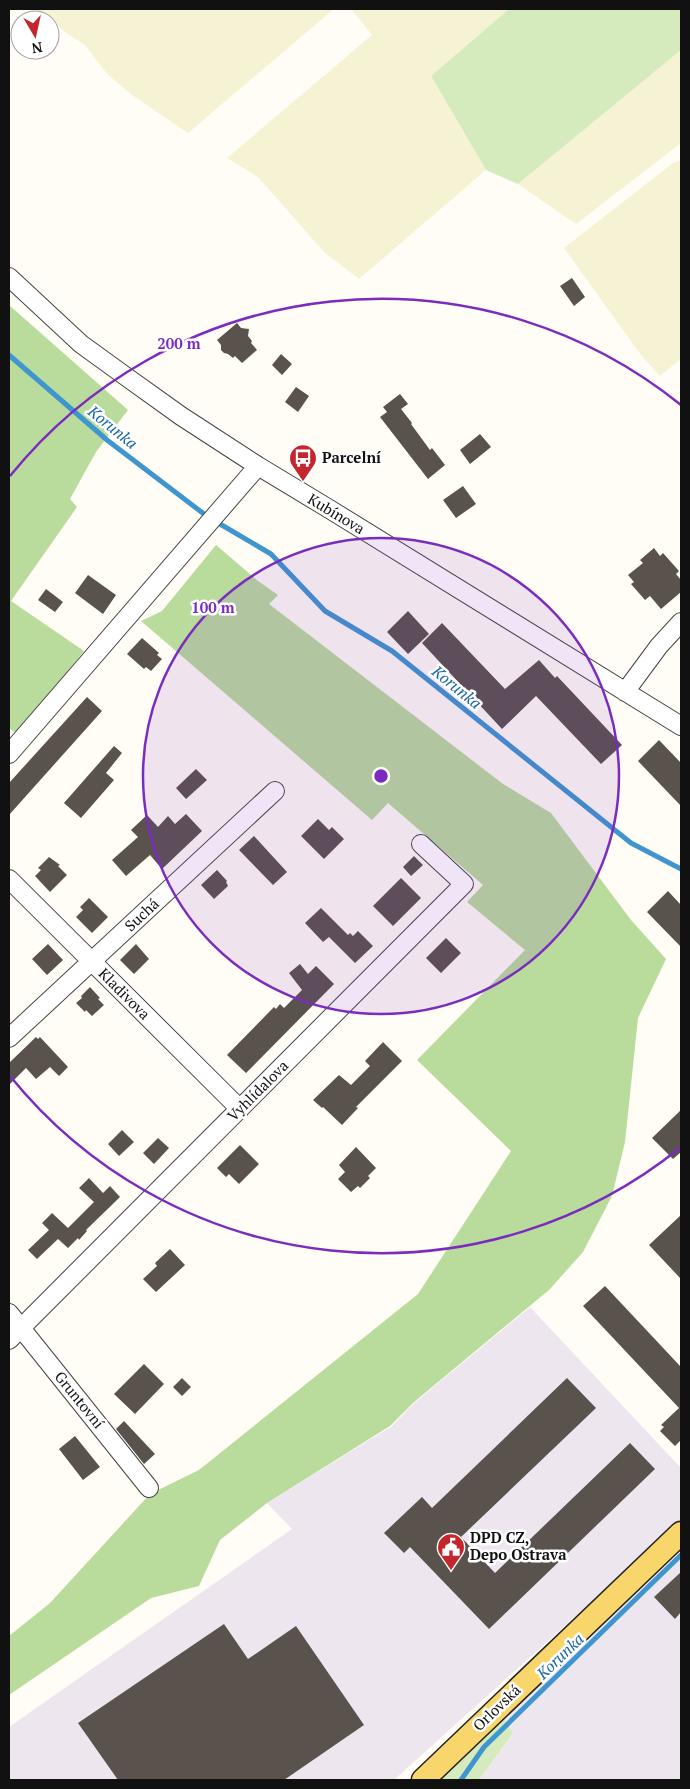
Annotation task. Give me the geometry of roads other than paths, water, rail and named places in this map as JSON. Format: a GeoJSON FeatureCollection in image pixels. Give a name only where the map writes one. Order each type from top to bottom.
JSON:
{"type":"FeatureCollection","features":[{"type":"Feature","properties":{"kind":"main road","name":"Orlovská"},"geometry":{"type":"LineString","coordinates":[[423,1780],[681,1533]]}},
{"type":"Feature","properties":{"kind":"street","name":"Kubínova"},"geometry":{"type":"LineString","coordinates":[[9,278],[81,344],[181,416],[258,466],[326,506],[681,726]]}},
{"type":"Feature","properties":{"kind":"street"},"geometry":{"type":"LineString","coordinates":[[9,754],[258,466]]}},
{"type":"Feature","properties":{"kind":"street"},"geometry":{"type":"LineString","coordinates":[[624,692],[659,646],[681,622]]}},
{"type":"Feature","properties":{"kind":"street","name":"Suchá"},"geometry":{"type":"LineString","coordinates":[[9,1038],[275,791]]}},
{"type":"Feature","properties":{"kind":"street","name":"Vyhlídalova"},"geometry":{"type":"LineString","coordinates":[[15,1334],[464,884],[421,844]]}},
{"type":"Feature","properties":{"kind":"street","name":"Kladivova"},"geometry":{"type":"LineString","coordinates":[[9,879],[240,1109]]}},
{"type":"Feature","properties":{"kind":"street","name":"Gruntovní"},"geometry":{"type":"LineString","coordinates":[[9,1313],[15,1334],[149,1488]]}},
{"type":"Feature","properties":{"kind":"waterway","name":"Korunka"},"geometry":{"type":"LineString","coordinates":[[9,355],[107,440],[204,514]]}},
{"type":"Feature","properties":{"kind":"waterway","name":"Korunka"},"geometry":{"type":"LineString","coordinates":[[220,524],[271,554],[325,611],[392,651],[631,843],[681,869]]}},
{"type":"Feature","properties":{"kind":"waterway","name":"Korunka"},"geometry":{"type":"LineString","coordinates":[[461,1780],[484,1747],[681,1555]]}},
{"type":"Feature","properties":{"kind":"place","name":"Parcelní"},"geometry":{"type":"Point","coordinates":[303,482]}},
{"type":"Feature","properties":{"kind":"place","name":"DPD CZ, Depo Ostrava"},"geometry":{"type":"Point","coordinates":[451,1571]}}]}
